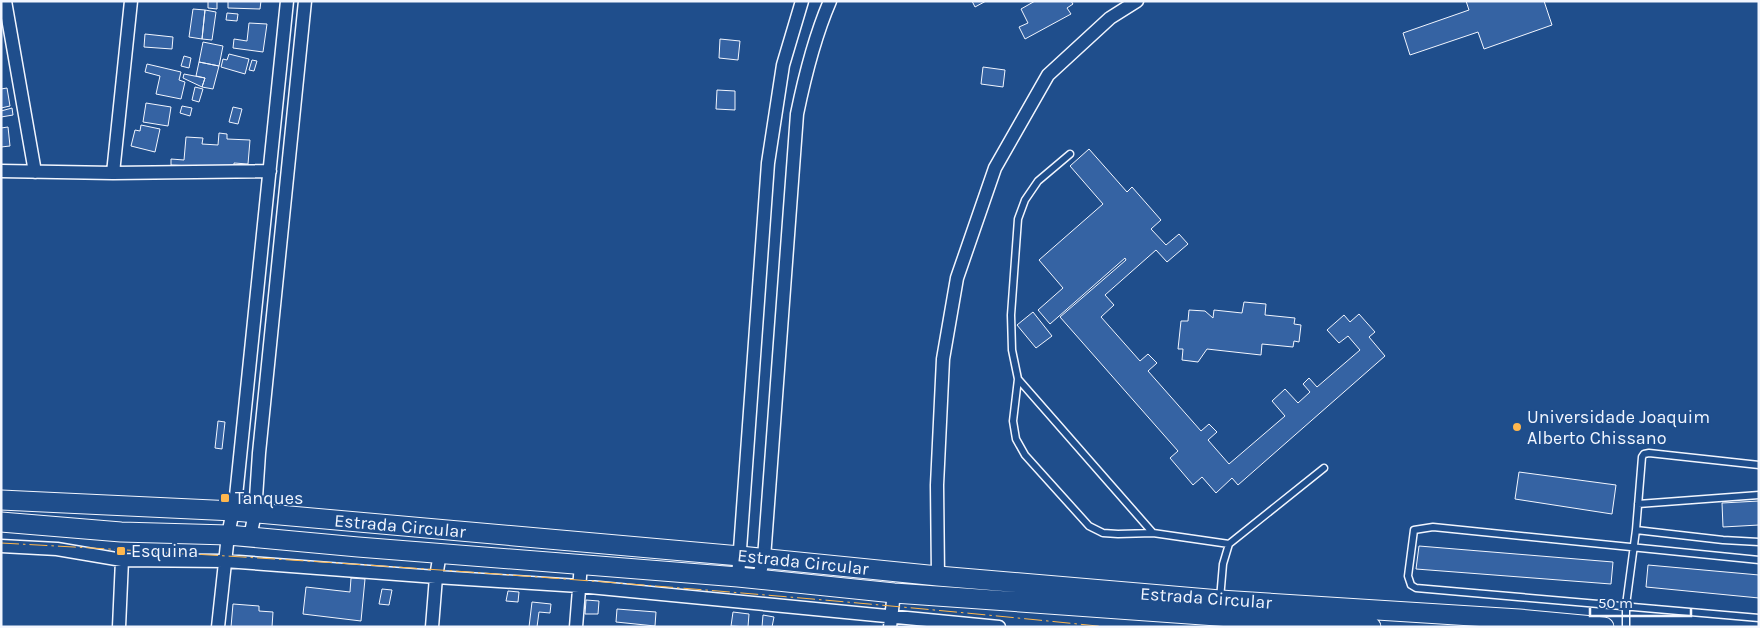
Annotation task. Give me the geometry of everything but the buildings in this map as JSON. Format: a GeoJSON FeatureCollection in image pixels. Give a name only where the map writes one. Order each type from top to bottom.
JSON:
{"type":"FeatureCollection","features":[{"type":"Feature","properties":{"kind":"main road","name":"Estrada Circular"},"geometry":{"type":"LineString","coordinates":[[1,500],[234,511],[1220,600],[1519,619],[1604,627]]}},
{"type":"Feature","properties":{"kind":"main road"},"geometry":{"type":"LineString","coordinates":[[1,522],[121,532],[228,535],[440,554],[738,577],[894,593],[1290,624],[1371,627]]}},
{"type":"Feature","properties":{"kind":"street"},"geometry":{"type":"LineString","coordinates":[[5,1],[35,172]]}},
{"type":"Feature","properties":{"kind":"street"},"geometry":{"type":"LineString","coordinates":[[113,173],[130,1]]}},
{"type":"Feature","properties":{"kind":"street"},"geometry":{"type":"LineString","coordinates":[[218,627],[228,535],[234,511],[287,1]]}},
{"type":"Feature","properties":{"kind":"street"},"geometry":{"type":"LineString","coordinates":[[250,537],[255,513],[259,453],[305,1]]}},
{"type":"Feature","properties":{"kind":"street"},"geometry":{"type":"LineString","coordinates":[[738,577],[768,163],[783,65],[802,1]]}},
{"type":"Feature","properties":{"kind":"street"},"geometry":{"type":"LineString","coordinates":[[758,579],[764,558],[797,114],[807,66],[830,1]]}},
{"type":"Feature","properties":{"kind":"street"},"geometry":{"type":"LineString","coordinates":[[938,576],[937,485],[943,359],[957,278],[995,168],[1048,75],[1110,18],[1137,1]]}},
{"type":"Feature","properties":{"kind":"street"},"geometry":{"type":"LineString","coordinates":[[1,171],[113,173],[270,171]]}},
{"type":"Feature","properties":{"kind":"street"},"geometry":{"type":"LineString","coordinates":[[1,546],[56,549],[122,560],[225,561],[579,586],[891,622],[999,627]]}},
{"type":"Feature","properties":{"kind":"street"},"geometry":{"type":"LineString","coordinates":[[432,627],[440,554]]}},
{"type":"Feature","properties":{"kind":"street"},"geometry":{"type":"LineString","coordinates":[[119,627],[122,560]]}},
{"type":"Feature","properties":{"kind":"street"},"geometry":{"type":"LineString","coordinates":[[576,627],[581,564]]}},
{"type":"Feature","properties":{"kind":"street"},"geometry":{"type":"LineString","coordinates":[[891,622],[894,593]]}},
{"type":"Feature","properties":{"kind":"lane"},"geometry":{"type":"LineString","coordinates":[[1070,154],[1038,181],[1025,200],[1018,219],[1011,315],[1012,350],[1018,379],[1013,421],[1016,439],[1025,455],[1089,526],[1103,533],[1153,533],[1229,544]]}},
{"type":"Feature","properties":{"kind":"lane"},"geometry":{"type":"LineString","coordinates":[[1018,379],[1153,533]]}},
{"type":"Feature","properties":{"kind":"lane"},"geometry":{"type":"LineString","coordinates":[[1626,627],[1626,605],[1636,530],[1642,457],[1644,454],[1759,465]]}},
{"type":"Feature","properties":{"kind":"lane"},"geometry":{"type":"LineString","coordinates":[[1220,600],[1223,564],[1229,544],[1324,468]]}},
{"type":"Feature","properties":{"kind":"lane"},"geometry":{"type":"LineString","coordinates":[[1638,504],[1759,495]]}},
{"type":"Feature","properties":{"kind":"lane"},"geometry":{"type":"LineString","coordinates":[[1759,560],[1433,527],[1414,530],[1408,576],[1411,585],[1416,588],[1759,618]]}},
{"type":"Feature","properties":{"kind":"lane"},"geometry":{"type":"LineString","coordinates":[[1636,530],[1723,540],[1759,542]]}},
{"type":"Feature","properties":{"kind":"power"},"geometry":{"type":"LineString","coordinates":[[1,543],[555,578],[969,613],[1107,627]]}},
{"type":"Feature","properties":{"kind":"place","name":"Universidade Joaquim Alberto Chissano"},"geometry":{"type":"Point","coordinates":[1517,427]}},
{"type":"Feature","properties":{"kind":"place","name":"Tanques"},"geometry":{"type":"Point","coordinates":[225,498]}},
{"type":"Feature","properties":{"kind":"place","name":"Esquina"},"geometry":{"type":"Point","coordinates":[121,551]}}]}
